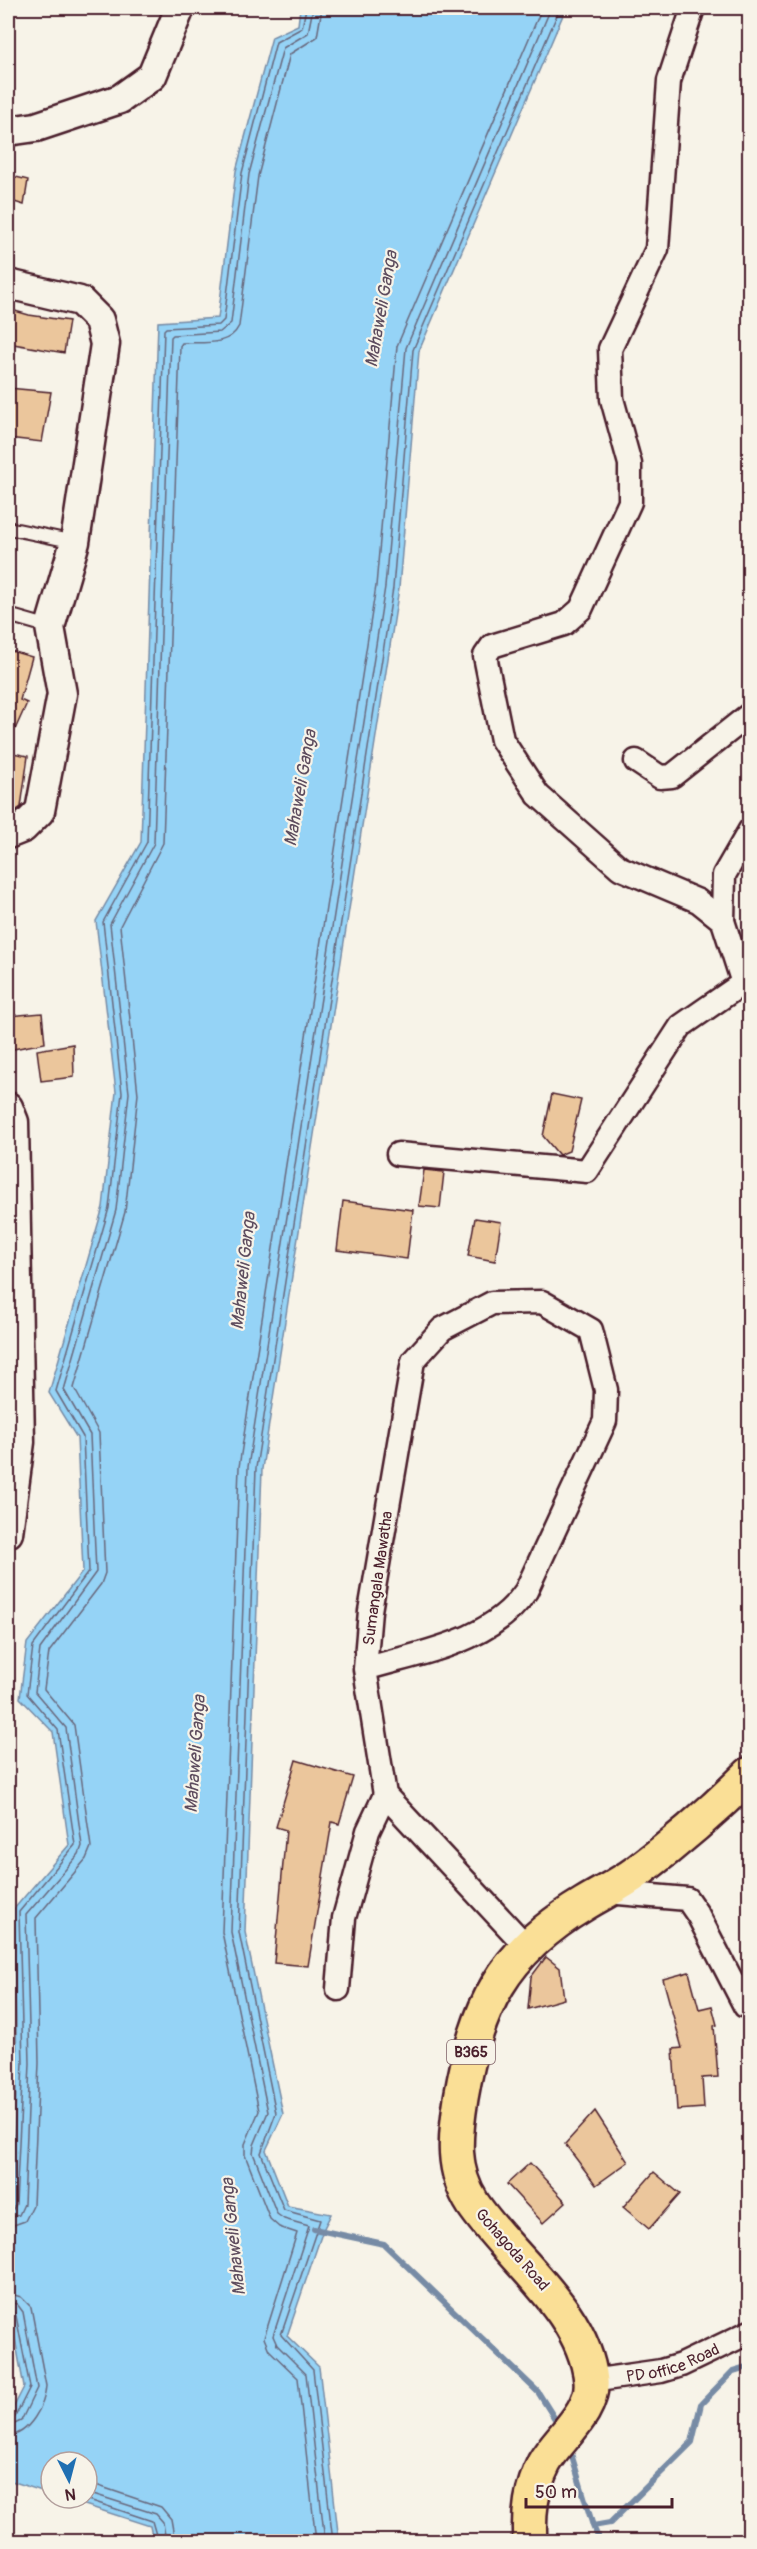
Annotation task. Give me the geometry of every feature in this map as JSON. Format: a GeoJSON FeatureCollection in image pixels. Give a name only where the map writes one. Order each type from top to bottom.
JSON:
{"type":"FeatureCollection","features":[{"type":"Feature","properties":{"kind":"main road","name":"Gohagoda Road"},"geometry":{"type":"LineString","coordinates":[[586,2396],[582,2349],[562,2311],[549,2291],[497,2235],[473,2204],[456,2165],[456,2129],[477,2029],[501,1977],[526,1946],[584,1904],[636,1873],[749,1775]]}},
{"type":"Feature","properties":{"kind":"main road"},"geometry":{"type":"LineString","coordinates":[[530,2541],[531,2495],[554,2447],[586,2396]]}},
{"type":"Feature","properties":{"kind":"street"},"geometry":{"type":"LineString","coordinates":[[693,8],[669,81],[657,249],[610,348],[612,399],[630,464],[630,502],[581,609],[564,624],[492,646],[485,656],[502,740],[538,795],[620,868],[698,901],[723,921]]}},
{"type":"Feature","properties":{"kind":"street"},"geometry":{"type":"LineString","coordinates":[[8,131],[36,127],[120,99],[152,76],[171,15]]}},
{"type":"Feature","properties":{"kind":"street"},"geometry":{"type":"LineString","coordinates":[[8,284],[80,302],[99,320],[105,344],[75,542],[50,627],[62,694],[40,811],[23,828],[8,834]]}},
{"type":"Feature","properties":{"kind":"street"},"geometry":{"type":"LineString","coordinates":[[636,761],[660,777],[672,776],[747,713],[750,714]]}},
{"type":"Feature","properties":{"kind":"street"},"geometry":{"type":"LineString","coordinates":[[398,1154],[587,1171],[681,1026],[746,982],[723,921],[724,875],[750,830]]}},
{"type":"Feature","properties":{"kind":"street"},"geometry":{"type":"LineString","coordinates":[[8,1107],[14,1122],[20,1442],[8,1533]]}},
{"type":"Feature","properties":{"kind":"street","name":"Sumangala Mawatha"},"geometry":{"type":"LineString","coordinates":[[365,1669],[476,1635],[515,1606],[520,1599],[605,1421],[606,1390],[591,1329],[542,1302],[492,1303],[442,1329],[413,1361],[370,1611],[365,1669],[385,1795]]}},
{"type":"Feature","properties":{"kind":"street"},"geometry":{"type":"LineString","coordinates":[[338,1989],[344,1918],[368,1831],[385,1795],[526,1946]]}},
{"type":"Feature","properties":{"kind":"street"},"geometry":{"type":"LineString","coordinates":[[607,1892],[687,1899],[702,1922],[745,2006]]}},
{"type":"Feature","properties":{"kind":"street","name":"PD office Road"},"geometry":{"type":"LineString","coordinates":[[586,2396],[661,2372],[750,2332]]}},
{"type":"Feature","properties":{"kind":"lane"},"geometry":{"type":"LineString","coordinates":[[8,528],[75,542]]}},
{"type":"Feature","properties":{"kind":"lane"},"geometry":{"type":"LineString","coordinates":[[8,615],[50,627]]}},
{"type":"Feature","properties":{"kind":"water","name":"Mahaweli Ganga"},"geometry":{"type":"Polygon","coordinates":[[[300,8],[566,8],[419,351],[399,588],[262,1469],[245,1932],[283,2114],[266,2150],[288,2206],[331,2214],[323,2230],[287,2336],[319,2367],[339,2541],[153,2541],[150,2526],[99,2510],[99,2450],[39,2450],[39,2490],[8,2480],[8,2418],[24,2387],[8,2301],[17,2063],[13,1910],[69,1845],[53,1732],[20,1698],[27,1643],[83,1571],[77,1438],[49,1393],[103,1207],[116,1092],[96,921],[141,842],[158,322],[218,318],[236,171],[272,37],[298,25],[300,8]]]}},
{"type":"Feature","properties":{"kind":"building"},"geometry":{"type":"Polygon","coordinates":[[[8,175],[28,180],[24,205],[8,200],[8,175]]]}},
{"type":"Feature","properties":{"kind":"building"},"geometry":{"type":"Polygon","coordinates":[[[8,309],[29,315],[69,321],[64,353],[8,343],[8,309]]]}},
{"type":"Feature","properties":{"kind":"building"},"geometry":{"type":"Polygon","coordinates":[[[8,388],[51,392],[42,442],[8,438],[8,388]]]}},
{"type":"Feature","properties":{"kind":"building"},"geometry":{"type":"Polygon","coordinates":[[[8,650],[32,657],[20,700],[27,703],[8,745],[8,650]]]}},
{"type":"Feature","properties":{"kind":"building"},"geometry":{"type":"Polygon","coordinates":[[[8,752],[28,756],[21,807],[8,816],[8,752]]]}},
{"type":"Feature","properties":{"kind":"building"},"geometry":{"type":"Polygon","coordinates":[[[42,1013],[45,1043],[8,1050],[8,1016],[42,1013]]]}},
{"type":"Feature","properties":{"kind":"building"},"geometry":{"type":"Polygon","coordinates":[[[73,1044],[74,1077],[41,1081],[37,1050],[73,1044]]]}},
{"type":"Feature","properties":{"kind":"building"},"geometry":{"type":"Polygon","coordinates":[[[552,1094],[581,1100],[569,1151],[559,1155],[543,1136],[552,1094]]]}},
{"type":"Feature","properties":{"kind":"building"},"geometry":{"type":"Polygon","coordinates":[[[424,1170],[444,1172],[440,1208],[419,1206],[424,1170]]]}},
{"type":"Feature","properties":{"kind":"building"},"geometry":{"type":"Polygon","coordinates":[[[343,1201],[413,1210],[407,1259],[337,1250],[343,1201]]]}},
{"type":"Feature","properties":{"kind":"building"},"geometry":{"type":"Polygon","coordinates":[[[475,1218],[501,1222],[495,1261],[468,1256],[475,1218]]]}},
{"type":"Feature","properties":{"kind":"building"},"geometry":{"type":"Polygon","coordinates":[[[296,1760],[353,1777],[339,1824],[332,1822],[308,1966],[274,1963],[286,1830],[276,1827],[296,1760]]]}},
{"type":"Feature","properties":{"kind":"building"},"geometry":{"type":"Polygon","coordinates":[[[546,1957],[560,1968],[564,1999],[528,2009],[531,1977],[546,1957]]]}},
{"type":"Feature","properties":{"kind":"building"},"geometry":{"type":"Polygon","coordinates":[[[689,1972],[699,2009],[712,2006],[717,2025],[714,2026],[718,2077],[702,2078],[704,2108],[677,2110],[673,2049],[682,2048],[663,1979],[689,1972]]]}},
{"type":"Feature","properties":{"kind":"building"},"geometry":{"type":"Polygon","coordinates":[[[595,2111],[628,2162],[596,2185],[565,2144],[595,2111]]]}},
{"type":"Feature","properties":{"kind":"building"},"geometry":{"type":"Polygon","coordinates":[[[530,2163],[566,2202],[543,2223],[507,2184],[530,2163]]]}},
{"type":"Feature","properties":{"kind":"building"},"geometry":{"type":"Polygon","coordinates":[[[654,2172],[680,2194],[649,2229],[623,2207],[654,2172]]]}},
{"type":"Feature","properties":{"kind":"waterway"},"geometry":{"type":"LineString","coordinates":[[314,2229],[384,2244],[538,2392],[560,2427]]}},
{"type":"Feature","properties":{"kind":"waterway"},"geometry":{"type":"LineString","coordinates":[[569,2447],[593,2526],[610,2523],[692,2442],[701,2404],[733,2371],[750,2366]]}},
{"type":"Feature","properties":{"kind":"waterway"},"geometry":{"type":"LineString","coordinates":[[593,2526],[600,2542]]}}]}
